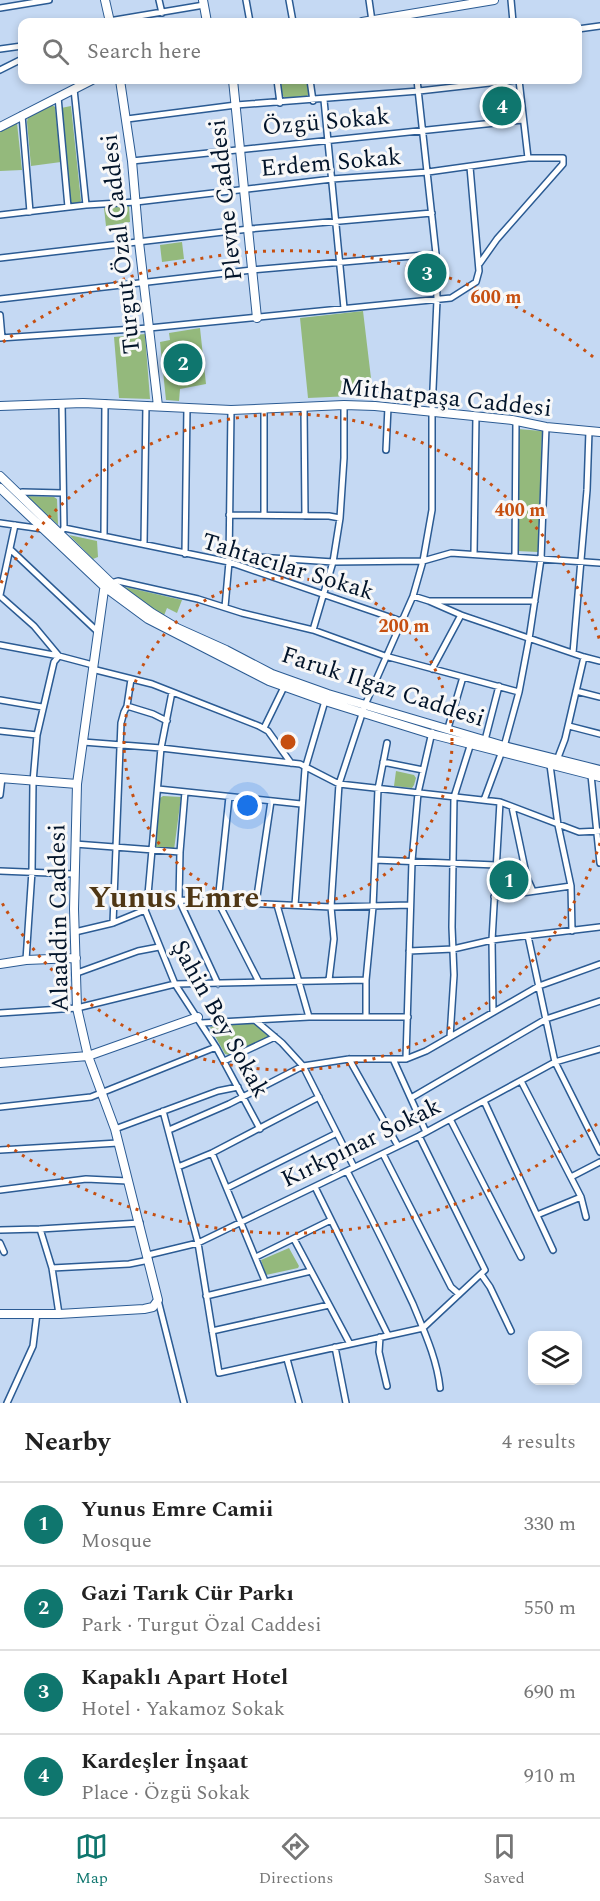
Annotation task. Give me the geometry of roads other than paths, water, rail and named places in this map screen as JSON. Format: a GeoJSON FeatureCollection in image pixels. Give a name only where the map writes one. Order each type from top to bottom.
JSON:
{"type":"FeatureCollection","features":[{"type":"Feature","properties":{"kind":"street"},"geometry":{"type":"LineString","coordinates":[[0,8],[49,0]]}},
{"type":"Feature","properties":{"kind":"street"},"geometry":{"type":"LineString","coordinates":[[105,0],[109,18]]}},
{"type":"Feature","properties":{"kind":"street"},"geometry":{"type":"LineString","coordinates":[[159,0],[162,13]]}},
{"type":"Feature","properties":{"kind":"street"},"geometry":{"type":"LineString","coordinates":[[246,0],[249,18]]}},
{"type":"Feature","properties":{"kind":"street"},"geometry":{"type":"LineString","coordinates":[[289,0],[292,18]]}},
{"type":"Feature","properties":{"kind":"street"},"geometry":{"type":"LineString","coordinates":[[369,0],[372,18]]}},
{"type":"Feature","properties":{"kind":"street"},"geometry":{"type":"LineString","coordinates":[[411,18],[449,4],[492,0]]}},
{"type":"Feature","properties":{"kind":"street"},"geometry":{"type":"LineString","coordinates":[[511,0],[513,18]]}},
{"type":"Feature","properties":{"kind":"street"},"geometry":{"type":"LineString","coordinates":[[133,18],[203,3],[206,18]]}},
{"type":"Feature","properties":{"kind":"street"},"geometry":{"type":"LineString","coordinates":[[582,28],[600,26]]}},
{"type":"Feature","properties":{"kind":"street"},"geometry":{"type":"LineString","coordinates":[[0,49],[18,47]]}},
{"type":"Feature","properties":{"kind":"street"},"geometry":{"type":"LineString","coordinates":[[0,70],[18,61]]}},
{"type":"Feature","properties":{"kind":"street"},"geometry":{"type":"LineString","coordinates":[[0,127],[84,84]]}},
{"type":"Feature","properties":{"kind":"street","name":"Turgut Özal Caddesi"},"geometry":{"type":"LineString","coordinates":[[121,84],[132,161],[143,282],[158,406]]}},
{"type":"Feature","properties":{"kind":"street","name":"Plevne Caddesi"},"geometry":{"type":"LineString","coordinates":[[233,84],[257,318]]}},
{"type":"Feature","properties":{"kind":"street"},"geometry":{"type":"LineString","coordinates":[[278,84],[280,103]]}},
{"type":"Feature","properties":{"kind":"street"},"geometry":{"type":"LineString","coordinates":[[311,84],[313,100]]}},
{"type":"Feature","properties":{"kind":"street"},"geometry":{"type":"LineString","coordinates":[[329,980],[334,939],[331,907],[339,784],[364,709],[412,596],[423,561],[432,510],[436,254],[418,84]]}},
{"type":"Feature","properties":{"kind":"street"},"geometry":{"type":"LineString","coordinates":[[127,119],[236,105],[419,92],[485,84]]}},
{"type":"Feature","properties":{"kind":"street"},"geometry":{"type":"LineString","coordinates":[[518,84],[528,159]]}},
{"type":"Feature","properties":{"kind":"street"},"geometry":{"type":"LineString","coordinates":[[74,89],[86,205]]}},
{"type":"Feature","properties":{"kind":"street"},"geometry":{"type":"LineString","coordinates":[[58,97],[68,207]]}},
{"type":"Feature","properties":{"kind":"street"},"geometry":{"type":"LineString","coordinates":[[324,100],[344,308]]}},
{"type":"Feature","properties":{"kind":"street"},"geometry":{"type":"LineString","coordinates":[[22,115],[30,212]]}},
{"type":"Feature","properties":{"kind":"street","name":"Özgü Sokak"},"geometry":{"type":"LineString","coordinates":[[132,161],[523,120]]}},
{"type":"Feature","properties":{"kind":"street","name":"Erdem Sokak"},"geometry":{"type":"LineString","coordinates":[[0,215],[332,179],[428,172],[528,159],[563,158],[563,164],[497,239],[480,263]]}},
{"type":"Feature","properties":{"kind":"street"},"geometry":{"type":"LineString","coordinates":[[0,315],[1,338],[149,328],[451,298],[476,282],[480,263],[470,167]]}},
{"type":"Feature","properties":{"kind":"street"},"geometry":{"type":"LineString","coordinates":[[0,258],[249,229],[432,213]]}},
{"type":"Feature","properties":{"kind":"street"},"geometry":{"type":"LineString","coordinates":[[0,299],[252,270],[436,254]]}},
{"type":"Feature","properties":{"kind":"street"},"geometry":{"type":"LineString","coordinates":[[62,403],[62,531]]}},
{"type":"Feature","properties":{"kind":"street","name":"Mithatpaşa Caddesi"},"geometry":{"type":"LineString","coordinates":[[0,406],[62,403],[231,410],[344,405],[432,411],[600,432]]}},
{"type":"Feature","properties":{"kind":"street"},"geometry":{"type":"LineString","coordinates":[[104,536],[105,404]]}},
{"type":"Feature","properties":{"kind":"street"},"geometry":{"type":"LineString","coordinates":[[144,544],[146,405]]}},
{"type":"Feature","properties":{"kind":"street"},"geometry":{"type":"LineString","coordinates":[[313,630],[333,562],[340,518],[344,458],[344,405]]}},
{"type":"Feature","properties":{"kind":"street"},"geometry":{"type":"LineString","coordinates":[[185,554],[187,407]]}},
{"type":"Feature","properties":{"kind":"street"},"geometry":{"type":"LineString","coordinates":[[304,407],[305,516]]}},
{"type":"Feature","properties":{"kind":"street"},"geometry":{"type":"LineString","coordinates":[[386,450],[388,407]]}},
{"type":"Feature","properties":{"kind":"street"},"geometry":{"type":"LineString","coordinates":[[264,408],[264,515]]}},
{"type":"Feature","properties":{"kind":"street"},"geometry":{"type":"LineString","coordinates":[[225,607],[229,562],[231,410]]}},
{"type":"Feature","properties":{"kind":"street"},"geometry":{"type":"LineString","coordinates":[[474,554],[476,416]]}},
{"type":"Feature","properties":{"kind":"street"},"geometry":{"type":"LineString","coordinates":[[515,557],[516,421]]}},
{"type":"Feature","properties":{"kind":"street"},"geometry":{"type":"LineString","coordinates":[[484,800],[503,749],[519,692],[529,639],[541,559],[546,427]]}},
{"type":"Feature","properties":{"kind":"street"},"geometry":{"type":"LineString","coordinates":[[573,653],[590,432]]}},
{"type":"Feature","properties":{"kind":"street","name":"Faruk Ilgaz Caddesi"},"geometry":{"type":"LineString","coordinates":[[0,476],[62,531],[108,586],[177,628],[272,674],[431,734],[600,771]]}},
{"type":"Feature","properties":{"kind":"street","name":"Faruk Ilgaz Caddesi"},"geometry":{"type":"LineString","coordinates":[[0,489],[148,619],[269,681],[325,702],[448,728],[550,765],[600,777]]}},
{"type":"Feature","properties":{"kind":"street"},"geometry":{"type":"LineString","coordinates":[[20,495],[22,492],[63,493]]}},
{"type":"Feature","properties":{"kind":"street"},"geometry":{"type":"LineString","coordinates":[[229,515],[340,518]]}},
{"type":"Feature","properties":{"kind":"street"},"geometry":{"type":"LineString","coordinates":[[0,523],[45,530]]}},
{"type":"Feature","properties":{"kind":"street"},"geometry":{"type":"LineString","coordinates":[[15,525],[0,596],[34,626],[59,656]]}},
{"type":"Feature","properties":{"kind":"street","name":"Tahtacılar Sokak"},"geometry":{"type":"LineString","coordinates":[[62,531],[104,536],[229,562],[401,621]]}},
{"type":"Feature","properties":{"kind":"street"},"geometry":{"type":"LineString","coordinates":[[10,549],[98,632]]}},
{"type":"Feature","properties":{"kind":"street"},"geometry":{"type":"LineString","coordinates":[[229,555],[333,562],[423,561],[451,553],[600,563]]}},
{"type":"Feature","properties":{"kind":"street"},"geometry":{"type":"LineString","coordinates":[[108,586],[118,581],[225,607],[313,630],[385,656],[519,692]]}},
{"type":"Feature","properties":{"kind":"street","name":"Alaaddin Caddesi"},"geometry":{"type":"LineString","coordinates":[[108,586],[98,632],[77,784],[74,874],[77,1008],[88,1056],[115,1129],[158,1300]]}},
{"type":"Feature","properties":{"kind":"street"},"geometry":{"type":"LineString","coordinates":[[412,596],[529,639],[600,661]]}},
{"type":"Feature","properties":{"kind":"street"},"geometry":{"type":"LineString","coordinates":[[429,601],[535,601]]}},
{"type":"Feature","properties":{"kind":"street"},"geometry":{"type":"LineString","coordinates":[[432,669],[461,615]]}},
{"type":"Feature","properties":{"kind":"street"},"geometry":{"type":"LineString","coordinates":[[0,645],[59,656],[172,692],[264,728],[276,740],[291,763]]}},
{"type":"Feature","properties":{"kind":"street"},"geometry":{"type":"LineString","coordinates":[[26,960],[37,735],[54,662],[59,656]]}},
{"type":"Feature","properties":{"kind":"street"},"geometry":{"type":"LineString","coordinates":[[572,931],[571,886],[558,825],[550,765],[557,760],[569,726],[584,657]]}},
{"type":"Feature","properties":{"kind":"street"},"geometry":{"type":"LineString","coordinates":[[448,728],[463,677]]}},
{"type":"Feature","properties":{"kind":"street"},"geometry":{"type":"LineString","coordinates":[[113,923],[120,745],[131,679]]}},
{"type":"Feature","properties":{"kind":"street"},"geometry":{"type":"LineString","coordinates":[[485,740],[499,686]]}},
{"type":"Feature","properties":{"kind":"street"},"geometry":{"type":"LineString","coordinates":[[264,728],[284,687]]}},
{"type":"Feature","properties":{"kind":"street"},"geometry":{"type":"LineString","coordinates":[[576,691],[600,697]]}},
{"type":"Feature","properties":{"kind":"street","name":"Şahin Bey Sokak"},"geometry":{"type":"LineString","coordinates":[[172,692],[160,748],[146,908],[159,948],[175,984],[200,1020],[261,1129]]}},
{"type":"Feature","properties":{"kind":"street"},"geometry":{"type":"LineString","coordinates":[[0,700],[42,707]]}},
{"type":"Feature","properties":{"kind":"street"},"geometry":{"type":"LineString","coordinates":[[295,905],[305,769],[325,702]]}},
{"type":"Feature","properties":{"kind":"street"},"geometry":{"type":"LineString","coordinates":[[127,706],[167,721]]}},
{"type":"Feature","properties":{"kind":"street"},"geometry":{"type":"LineString","coordinates":[[406,1059],[412,861],[418,793],[434,724]]}},
{"type":"Feature","properties":{"kind":"street"},"geometry":{"type":"LineString","coordinates":[[569,726],[600,734]]}},
{"type":"Feature","properties":{"kind":"street"},"geometry":{"type":"LineString","coordinates":[[0,731],[37,735]]}},
{"type":"Feature","properties":{"kind":"street"},"geometry":{"type":"LineString","coordinates":[[83,742],[300,764],[305,769],[339,784],[500,801],[579,832],[599,831]]}},
{"type":"Feature","properties":{"kind":"street"},"geometry":{"type":"LineString","coordinates":[[366,1017],[366,980],[373,907],[378,789],[387,743]]}},
{"type":"Feature","properties":{"kind":"street"},"geometry":{"type":"LineString","coordinates":[[450,1037],[454,975],[454,797],[471,743]]}},
{"type":"Feature","properties":{"kind":"street"},"geometry":{"type":"LineString","coordinates":[[383,762],[423,770]]}},
{"type":"Feature","properties":{"kind":"street"},"geometry":{"type":"LineString","coordinates":[[591,775],[599,831],[600,863]]}},
{"type":"Feature","properties":{"kind":"street"},"geometry":{"type":"LineString","coordinates":[[0,795],[1,778],[77,784]]}},
{"type":"Feature","properties":{"kind":"street"},"geometry":{"type":"LineString","coordinates":[[158,789],[301,804]]}},
{"type":"Feature","properties":{"kind":"street"},"geometry":{"type":"LineString","coordinates":[[185,792],[179,900],[218,984]]}},
{"type":"Feature","properties":{"kind":"street"},"geometry":{"type":"LineString","coordinates":[[229,796],[218,902],[259,982]]}},
{"type":"Feature","properties":{"kind":"street"},"geometry":{"type":"LineString","coordinates":[[256,903],[271,801]]}},
{"type":"Feature","properties":{"kind":"street"},"geometry":{"type":"LineString","coordinates":[[493,1012],[492,940],[500,801]]}},
{"type":"Feature","properties":{"kind":"street"},"geometry":{"type":"LineString","coordinates":[[512,807],[527,878],[533,891]]}},
{"type":"Feature","properties":{"kind":"street"},"geometry":{"type":"LineString","coordinates":[[75,844],[180,852]]}},
{"type":"Feature","properties":{"kind":"street"},"geometry":{"type":"LineString","coordinates":[[375,860],[496,865]]}},
{"type":"Feature","properties":{"kind":"street"},"geometry":{"type":"LineString","coordinates":[[0,871],[74,874]]}},
{"type":"Feature","properties":{"kind":"street"},"geometry":{"type":"LineString","coordinates":[[494,897],[571,886]]}},
{"type":"Feature","properties":{"kind":"street"},"geometry":{"type":"LineString","coordinates":[[114,902],[135,900],[146,908]]}},
{"type":"Feature","properties":{"kind":"street"},"geometry":{"type":"LineString","coordinates":[[75,932],[113,923],[146,908],[179,900],[331,907],[410,905]]}},
{"type":"Feature","properties":{"kind":"street"},"geometry":{"type":"LineString","coordinates":[[277,905],[309,1017]]}},
{"type":"Feature","properties":{"kind":"street"},"geometry":{"type":"LineString","coordinates":[[409,951],[453,949],[492,940],[600,927]]}},
{"type":"Feature","properties":{"kind":"street"},"geometry":{"type":"LineString","coordinates":[[528,936],[555,1062],[600,1152]]}},
{"type":"Feature","properties":{"kind":"street"},"geometry":{"type":"LineString","coordinates":[[76,973],[138,951],[159,948]]}},
{"type":"Feature","properties":{"kind":"street"},"geometry":{"type":"LineString","coordinates":[[0,964],[26,960],[76,958]]}},
{"type":"Feature","properties":{"kind":"street"},"geometry":{"type":"LineString","coordinates":[[169,1130],[229,1104],[303,1066],[349,1059],[406,1059],[426,1051],[539,986],[600,963]]}},
{"type":"Feature","properties":{"kind":"street"},"geometry":{"type":"LineString","coordinates":[[0,1013],[77,1008],[175,984],[366,980]]}},
{"type":"Feature","properties":{"kind":"street"},"geometry":{"type":"LineString","coordinates":[[411,1098],[546,1019],[600,1001]]}},
{"type":"Feature","properties":{"kind":"street"},"geometry":{"type":"LineString","coordinates":[[0,1063],[88,1056],[200,1020],[408,1017]]}},
{"type":"Feature","properties":{"kind":"street"},"geometry":{"type":"LineString","coordinates":[[256,1020],[303,1066],[354,1167]]}},
{"type":"Feature","properties":{"kind":"street"},"geometry":{"type":"LineString","coordinates":[[224,1061],[274,1037]]}},
{"type":"Feature","properties":{"kind":"street"},"geometry":{"type":"LineString","coordinates":[[0,1107],[91,1097],[216,1047]]}},
{"type":"Feature","properties":{"kind":"street","name":"Kırkpınar Sokak"},"geometry":{"type":"LineString","coordinates":[[52,1268],[129,1264],[198,1243],[419,1136],[555,1062],[600,1049]]}},
{"type":"Feature","properties":{"kind":"street"},"geometry":{"type":"LineString","coordinates":[[349,1059],[398,1146]]}},
{"type":"Feature","properties":{"kind":"street"},"geometry":{"type":"LineString","coordinates":[[393,1059],[426,1132]]}},
{"type":"Feature","properties":{"kind":"street"},"geometry":{"type":"LineString","coordinates":[[521,1081],[581,1197],[586,1217]]}},
{"type":"Feature","properties":{"kind":"street"},"geometry":{"type":"LineString","coordinates":[[115,1129],[218,1091],[238,1088]]}},
{"type":"Feature","properties":{"kind":"street"},"geometry":{"type":"LineString","coordinates":[[178,1167],[261,1129],[319,1097]]}},
{"type":"Feature","properties":{"kind":"street"},"geometry":{"type":"LineString","coordinates":[[484,1101],[554,1250]]}},
{"type":"Feature","properties":{"kind":"street"},"geometry":{"type":"LineString","coordinates":[[163,1111],[198,1243],[219,1374],[423,1328],[485,1270],[419,1136]]}},
{"type":"Feature","properties":{"kind":"street"},"geometry":{"type":"LineString","coordinates":[[450,1119],[521,1257]]}},
{"type":"Feature","properties":{"kind":"street"},"geometry":{"type":"LineString","coordinates":[[227,1188],[337,1133]]}},
{"type":"Feature","properties":{"kind":"street"},"geometry":{"type":"LineString","coordinates":[[0,1150],[118,1143]]}},
{"type":"Feature","properties":{"kind":"street"},"geometry":{"type":"LineString","coordinates":[[212,1153],[265,1281]]}},
{"type":"Feature","properties":{"kind":"street"},"geometry":{"type":"LineString","coordinates":[[383,1154],[451,1287],[459,1294]]}},
{"type":"Feature","properties":{"kind":"street"},"geometry":{"type":"LineString","coordinates":[[571,1177],[600,1162]]}},
{"type":"Feature","properties":{"kind":"street"},"geometry":{"type":"LineString","coordinates":[[347,1171],[391,1255],[423,1328],[438,1371],[440,1388]]}},
{"type":"Feature","properties":{"kind":"street"},"geometry":{"type":"LineString","coordinates":[[0,1190],[86,1179],[128,1181]]}},
{"type":"Feature","properties":{"kind":"street"},"geometry":{"type":"LineString","coordinates":[[315,1187],[388,1335]]}},
{"type":"Feature","properties":{"kind":"street"},"geometry":{"type":"LineString","coordinates":[[537,1215],[581,1197]]}},
{"type":"Feature","properties":{"kind":"street"},"geometry":{"type":"LineString","coordinates":[[256,1257],[332,1220]]}},
{"type":"Feature","properties":{"kind":"street"},"geometry":{"type":"LineString","coordinates":[[0,1230],[140,1223]]}},
{"type":"Feature","properties":{"kind":"street"},"geometry":{"type":"LineString","coordinates":[[40,1229],[52,1268],[59,1314]]}},
{"type":"Feature","properties":{"kind":"street"},"geometry":{"type":"LineString","coordinates":[[294,1239],[350,1344]]}},
{"type":"Feature","properties":{"kind":"street"},"geometry":{"type":"LineString","coordinates":[[0,1243],[4,1252]]}},
{"type":"Feature","properties":{"kind":"street"},"geometry":{"type":"LineString","coordinates":[[206,1296],[311,1271]]}},
{"type":"Feature","properties":{"kind":"street"},"geometry":{"type":"LineString","coordinates":[[481,1274],[490,1287],[511,1331]]}},
{"type":"Feature","properties":{"kind":"street"},"geometry":{"type":"LineString","coordinates":[[0,1314],[59,1314],[144,1309],[153,1307],[158,1300]]}},
{"type":"Feature","properties":{"kind":"street"},"geometry":{"type":"LineString","coordinates":[[158,1300],[184,1403]]}},
{"type":"Feature","properties":{"kind":"street"},"geometry":{"type":"LineString","coordinates":[[212,1331],[329,1305]]}},
{"type":"Feature","properties":{"kind":"street"},"geometry":{"type":"LineString","coordinates":[[7,1403],[33,1346],[37,1313]]}},
{"type":"Feature","properties":{"kind":"street"},"geometry":{"type":"LineString","coordinates":[[380,1337],[379,1352],[387,1386]]}},
{"type":"Feature","properties":{"kind":"street"},"geometry":{"type":"LineString","coordinates":[[335,1347],[346,1403]]}},
{"type":"Feature","properties":{"kind":"street"},"geometry":{"type":"LineString","coordinates":[[287,1359],[299,1403]]}},
{"type":"Feature","properties":{"kind":"place","name":"Kardeşler İnşaat"},"geometry":{"type":"Point","coordinates":[502,106]}},
{"type":"Feature","properties":{"kind":"place","name":"Kapaklı Apart Hotel"},"geometry":{"type":"Point","coordinates":[427,273]}},
{"type":"Feature","properties":{"kind":"place","name":"Gazi Tarık Cür Parkı"},"geometry":{"type":"Point","coordinates":[183,363]}},
{"type":"Feature","properties":{"kind":"place","name":"Yunus Emre Camii"},"geometry":{"type":"Point","coordinates":[509,880]}},
{"type":"Feature","properties":{"kind":"district","name":"Yunus Emre"},"geometry":{"type":"Point","coordinates":[174,898]}}]}
